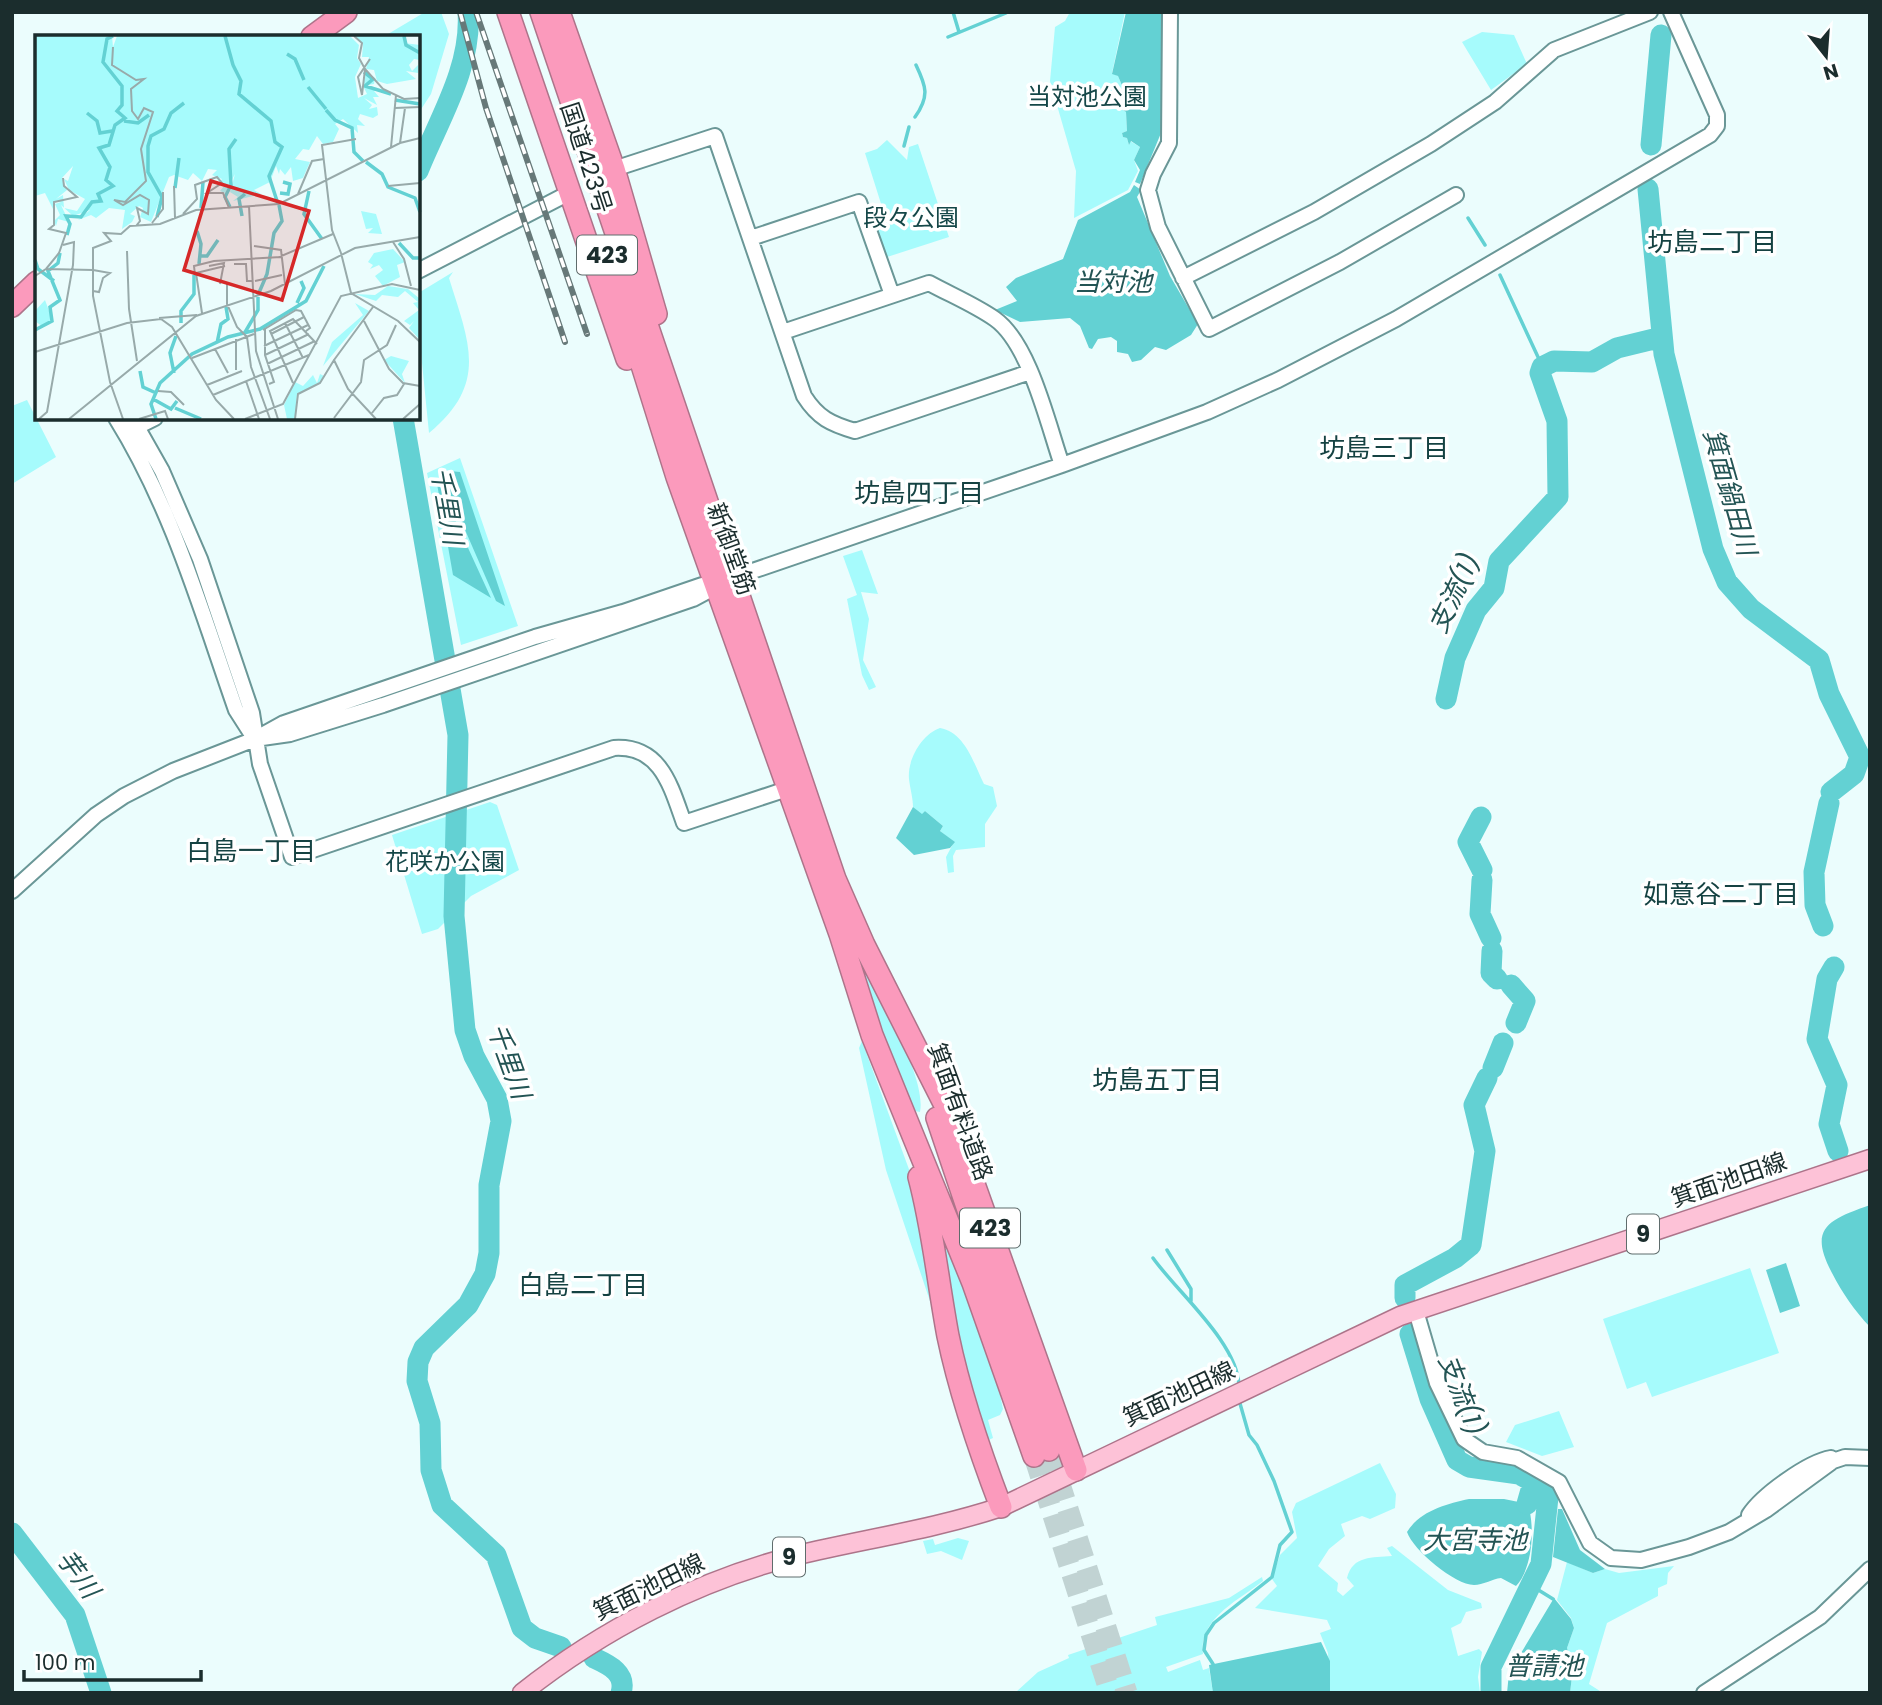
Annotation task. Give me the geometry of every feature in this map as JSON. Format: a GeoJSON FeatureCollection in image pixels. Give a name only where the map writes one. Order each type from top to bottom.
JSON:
{"type":"FeatureCollection","features":[{"type":"Feature","properties":{"kind":"highway"},"geometry":{"type":"LineString","coordinates":[[315,35],[346,12]]}},
{"type":"Feature","properties":{"kind":"highway","name":"国道423号"},"geometry":{"type":"LineString","coordinates":[[508,12],[628,362],[677,477]]}},
{"type":"Feature","properties":{"kind":"highway","name":"新御堂筋"},"geometry":{"type":"LineString","coordinates":[[526,12],[540,26],[683,432],[724,582],[787,789],[896,1101]]}},
{"type":"Feature","properties":{"kind":"highway","name":"国道423号"},"geometry":{"type":"LineString","coordinates":[[559,12],[614,169],[665,346],[683,432]]}},
{"type":"Feature","properties":{"kind":"highway","name":"新御堂筋"},"geometry":{"type":"LineString","coordinates":[[540,26],[677,477],[724,582],[835,879],[888,992]]}},
{"type":"Feature","properties":{"kind":"highway"},"geometry":{"type":"LineString","coordinates":[[12,306],[35,284]]}},
{"type":"Feature","properties":{"kind":"highway","name":"箕面有料道路"},"geometry":{"type":"LineString","coordinates":[[888,992],[934,1110],[1041,1453],[896,1101]]}},
{"type":"Feature","properties":{"kind":"highway","name":"423"},"geometry":{"type":"LineString","coordinates":[[888,992],[948,1111],[1076,1470]]}},
{"type":"Feature","properties":{"kind":"highway","name":"423"},"geometry":{"type":"LineString","coordinates":[[896,1101],[900,1126],[918,1176],[929,1219],[949,1338],[969,1415],[1001,1507]]}},
{"type":"Feature","properties":{"kind":"main road","name":"箕面池田線"},"geometry":{"type":"LineString","coordinates":[[522,1693],[590,1643],[711,1583],[795,1556],[957,1520],[1001,1507],[1416,1311],[1870,1159]]}},
{"type":"Feature","properties":{"kind":"street"},"geometry":{"type":"LineString","coordinates":[[1170,12],[1169,143],[1148,190],[1158,227],[1209,329],[1340,262],[1456,195]]}},
{"type":"Feature","properties":{"kind":"street"},"geometry":{"type":"LineString","coordinates":[[1183,278],[1314,212],[1431,144],[1495,102],[1554,50],[1650,12]]}},
{"type":"Feature","properties":{"kind":"street"},"geometry":{"type":"LineString","coordinates":[[255,739],[290,734],[693,599],[724,582],[1207,412],[1278,380],[1396,319],[1700,141],[1717,126],[1717,115],[1671,12]]}},
{"type":"Feature","properties":{"kind":"street"},"geometry":{"type":"LineString","coordinates":[[614,169],[715,136],[804,396],[814,412],[830,424],[855,431],[1030,372]]}},
{"type":"Feature","properties":{"kind":"street"},"geometry":{"type":"LineString","coordinates":[[420,270],[569,193]]}},
{"type":"Feature","properties":{"kind":"street"},"geometry":{"type":"LineString","coordinates":[[751,238],[859,202],[892,295]]}},
{"type":"Feature","properties":{"kind":"street"},"geometry":{"type":"LineString","coordinates":[[783,332],[929,283],[998,320],[1013,338],[1030,372],[1062,465]]}},
{"type":"Feature","properties":{"kind":"street"},"geometry":{"type":"LineString","coordinates":[[149,420],[131,426],[170,487],[200,559],[252,713],[255,739],[292,857],[444,804],[620,748],[639,751],[661,767],[684,823],[787,789]]}},
{"type":"Feature","properties":{"kind":"street"},"geometry":{"type":"LineString","coordinates":[[12,891],[85,824],[124,796],[173,771],[255,739],[284,723],[461,661],[702,585],[724,582]]}},
{"type":"Feature","properties":{"kind":"street"},"geometry":{"type":"LineString","coordinates":[[1416,1311],[1437,1383],[1464,1439],[1483,1452],[1517,1458],[1559,1482],[1584,1534],[1597,1551],[1618,1560],[1641,1560],[1712,1539],[1742,1525],[1839,1458],[1870,1458]]}},
{"type":"Feature","properties":{"kind":"street"},"geometry":{"type":"LineString","coordinates":[[1704,1693],[1810,1625],[1870,1569]]}},
{"type":"Feature","properties":{"kind":"green space"},"geometry":{"type":"Polygon","coordinates":[[[425,12],[441,12],[449,34],[431,94],[420,111],[420,35],[386,35],[425,12]]]}},
{"type":"Feature","properties":{"kind":"green space","name":"当対池公園"},"geometry":{"type":"Polygon","coordinates":[[[1070,12],[1125,12],[1112,73],[1118,76],[1126,95],[1122,97],[1120,108],[1126,112],[1127,131],[1122,133],[1123,137],[1127,138],[1129,145],[1130,141],[1140,147],[1134,160],[1138,171],[1128,190],[1074,218],[1076,171],[1050,81],[1055,27],[1065,21],[1070,12]]]}},
{"type":"Feature","properties":{"kind":"green space"},"geometry":{"type":"Polygon","coordinates":[[[1482,32],[1514,35],[1527,64],[1491,90],[1462,42],[1482,32]]]}},
{"type":"Feature","properties":{"kind":"green space","name":"段々公園"},"geometry":{"type":"Polygon","coordinates":[[[887,140],[907,160],[909,147],[918,144],[949,237],[884,258],[870,214],[883,210],[865,153],[877,149],[887,140]]]}},
{"type":"Feature","properties":{"kind":"green space"},"geometry":{"type":"Polygon","coordinates":[[[453,272],[449,278],[467,342],[467,379],[460,397],[448,415],[429,433],[421,353],[420,292],[453,272]]]}},
{"type":"Feature","properties":{"kind":"green space"},"geometry":{"type":"Polygon","coordinates":[[[27,400],[56,457],[12,484],[12,406],[27,400]]]}},
{"type":"Feature","properties":{"kind":"green space"},"geometry":{"type":"Polygon","coordinates":[[[460,458],[518,626],[461,645],[427,473],[460,458]]]}},
{"type":"Feature","properties":{"kind":"green space"},"geometry":{"type":"Polygon","coordinates":[[[862,550],[878,594],[861,592],[869,619],[863,660],[876,687],[869,690],[862,675],[847,599],[857,595],[843,556],[862,550]]]}},
{"type":"Feature","properties":{"kind":"green space"},"geometry":{"type":"Polygon","coordinates":[[[940,728],[949,731],[962,742],[984,784],[993,787],[997,806],[985,824],[985,847],[956,850],[953,856],[954,872],[948,873],[946,857],[954,842],[940,831],[943,826],[925,811],[922,815],[913,807],[909,779],[910,764],[917,749],[927,736],[940,728]]]}},
{"type":"Feature","properties":{"kind":"green space","name":"花咲か公園"},"geometry":{"type":"Polygon","coordinates":[[[490,802],[497,805],[519,870],[471,896],[438,929],[422,934],[392,835],[490,802]]]}},
{"type":"Feature","properties":{"kind":"green space"},"geometry":{"type":"Polygon","coordinates":[[[859,957],[908,1056],[916,1078],[920,1112],[915,1111],[882,1031],[859,957]]]}},
{"type":"Feature","properties":{"kind":"green space"},"geometry":{"type":"Polygon","coordinates":[[[862,1041],[914,1183],[940,1331],[886,1170],[859,1048],[862,1041]]]}},
{"type":"Feature","properties":{"kind":"green space"},"geometry":{"type":"Polygon","coordinates":[[[934,1213],[996,1375],[1003,1409],[1000,1415],[988,1420],[993,1438],[986,1441],[964,1381],[934,1213]]]}},
{"type":"Feature","properties":{"kind":"green space"},"geometry":{"type":"Polygon","coordinates":[[[1750,1268],[1779,1353],[1652,1397],[1646,1382],[1627,1389],[1603,1319],[1750,1268]]]}},
{"type":"Feature","properties":{"kind":"green space"},"geometry":{"type":"Polygon","coordinates":[[[1559,1411],[1574,1447],[1542,1456],[1506,1442],[1515,1425],[1559,1411]]]}},
{"type":"Feature","properties":{"kind":"green space"},"geometry":{"type":"Polygon","coordinates":[[[1380,1463],[1396,1494],[1395,1508],[1370,1519],[1362,1516],[1341,1524],[1345,1536],[1329,1549],[1318,1566],[1338,1583],[1337,1591],[1343,1596],[1354,1586],[1347,1578],[1354,1565],[1364,1559],[1392,1556],[1387,1548],[1392,1546],[1448,1590],[1481,1603],[1482,1608],[1466,1612],[1461,1623],[1451,1628],[1458,1656],[1479,1649],[1482,1652],[1478,1677],[1480,1693],[1330,1693],[1328,1653],[1320,1633],[1331,1629],[1327,1620],[1255,1608],[1277,1586],[1272,1579],[1280,1555],[1297,1538],[1292,1512],[1296,1503],[1380,1463]]]}},
{"type":"Feature","properties":{"kind":"green space"},"geometry":{"type":"Polygon","coordinates":[[[958,1538],[969,1541],[962,1560],[941,1551],[927,1554],[923,1541],[933,1539],[935,1545],[958,1538]]]}},
{"type":"Feature","properties":{"kind":"green space"},"geometry":{"type":"Polygon","coordinates":[[[1567,1562],[1593,1573],[1605,1569],[1619,1573],[1674,1566],[1668,1573],[1667,1584],[1658,1588],[1658,1596],[1607,1623],[1589,1684],[1603,1693],[1570,1693],[1573,1667],[1567,1648],[1574,1628],[1571,1618],[1557,1600],[1567,1562]]]}},
{"type":"Feature","properties":{"kind":"green space"},"geometry":{"type":"Polygon","coordinates":[[[1262,1577],[1263,1581],[1232,1603],[1213,1621],[1203,1642],[1203,1654],[1166,1667],[1168,1672],[1200,1660],[1203,1670],[1209,1668],[1213,1693],[1015,1693],[1038,1672],[1069,1658],[1068,1655],[1157,1625],[1155,1617],[1229,1598],[1262,1577]]]}},
{"type":"Feature","properties":{"kind":"water"},"geometry":{"type":"Polygon","coordinates":[[[1126,12],[1162,12],[1161,133],[1140,184],[1135,182],[1140,170],[1134,160],[1140,147],[1131,141],[1129,145],[1127,138],[1123,137],[1122,133],[1127,131],[1126,112],[1120,108],[1123,105],[1122,97],[1126,95],[1118,76],[1112,74],[1126,12]]]}},
{"type":"Feature","properties":{"kind":"water","name":"当対池"},"geometry":{"type":"Polygon","coordinates":[[[1134,185],[1141,190],[1137,197],[1170,276],[1198,324],[1191,335],[1166,350],[1155,347],[1141,360],[1132,362],[1128,354],[1117,352],[1117,341],[1111,337],[1098,339],[1092,349],[1089,348],[1080,326],[1070,318],[1020,322],[995,310],[1017,301],[1006,287],[1016,278],[1063,259],[1078,220],[1130,192],[1134,185]]]}},
{"type":"Feature","properties":{"kind":"water"},"geometry":{"type":"Polygon","coordinates":[[[439,470],[460,472],[505,606],[496,601],[439,470]]]}},
{"type":"Feature","properties":{"kind":"water"},"geometry":{"type":"Polygon","coordinates":[[[436,478],[491,598],[453,575],[436,478]]]}},
{"type":"Feature","properties":{"kind":"water"},"geometry":{"type":"Polygon","coordinates":[[[913,807],[922,814],[925,811],[943,826],[940,831],[955,842],[950,848],[914,855],[896,838],[913,807]]]}},
{"type":"Feature","properties":{"kind":"water"},"geometry":{"type":"Polygon","coordinates":[[[1870,1205],[1870,1327],[1854,1308],[1832,1273],[1825,1258],[1822,1236],[1833,1221],[1870,1205]]]}},
{"type":"Feature","properties":{"kind":"water"},"geometry":{"type":"Polygon","coordinates":[[[1786,1263],[1800,1306],[1780,1313],[1766,1270],[1786,1263]]]}},
{"type":"Feature","properties":{"kind":"water","name":"大宮寺池"},"geometry":{"type":"Polygon","coordinates":[[[1469,1499],[1504,1499],[1528,1504],[1531,1547],[1526,1569],[1516,1586],[1501,1578],[1474,1585],[1456,1579],[1426,1557],[1407,1532],[1426,1514],[1469,1499]]]}},
{"type":"Feature","properties":{"kind":"water"},"geometry":{"type":"Polygon","coordinates":[[[1558,1509],[1562,1509],[1580,1550],[1605,1569],[1593,1573],[1553,1557],[1558,1509]]]}},
{"type":"Feature","properties":{"kind":"water","name":"普請池"},"geometry":{"type":"Polygon","coordinates":[[[1554,1598],[1571,1619],[1574,1628],[1567,1648],[1573,1667],[1570,1693],[1507,1693],[1509,1673],[1554,1598]]]}},
{"type":"Feature","properties":{"kind":"water"},"geometry":{"type":"Polygon","coordinates":[[[1321,1642],[1330,1661],[1330,1693],[1213,1693],[1209,1665],[1321,1642]]]}},
{"type":"Feature","properties":{"kind":"waterway","name":"千里川"},"geometry":{"type":"LineString","coordinates":[[420,167],[459,74],[468,33],[468,12]]}},
{"type":"Feature","properties":{"kind":"waterway"},"geometry":{"type":"LineString","coordinates":[[953,12],[959,32]]}},
{"type":"Feature","properties":{"kind":"waterway"},"geometry":{"type":"LineString","coordinates":[[948,37],[1006,13]]}},
{"type":"Feature","properties":{"kind":"waterway","name":"箕面鍋田川"},"geometry":{"type":"LineString","coordinates":[[1651,145],[1661,35]]}},
{"type":"Feature","properties":{"kind":"waterway"},"geometry":{"type":"LineString","coordinates":[[915,117],[925,97],[916,65]]}},
{"type":"Feature","properties":{"kind":"waterway"},"geometry":{"type":"LineString","coordinates":[[904,146],[909,127]]}},
{"type":"Feature","properties":{"kind":"waterway","name":"箕面鍋田川"},"geometry":{"type":"LineString","coordinates":[[1648,189],[1664,354],[1713,549],[1727,582],[1751,609],[1819,660],[1829,694],[1860,757],[1854,774],[1831,792]]}},
{"type":"Feature","properties":{"kind":"waterway"},"geometry":{"type":"LineString","coordinates":[[1468,218],[1485,245]]}},
{"type":"Feature","properties":{"kind":"waterway"},"geometry":{"type":"LineString","coordinates":[[1500,275],[1538,357]]}},
{"type":"Feature","properties":{"kind":"waterway","name":"支流(1)"},"geometry":{"type":"LineString","coordinates":[[1446,699],[1455,658],[1476,610],[1494,588],[1499,561],[1558,497],[1557,421],[1540,373],[1542,367],[1554,361],[1592,362],[1617,348],[1662,337]]}},
{"type":"Feature","properties":{"kind":"waterway","name":"千里川"},"geometry":{"type":"LineString","coordinates":[[403,420],[458,735],[454,916],[465,1030],[474,1056],[497,1099],[501,1121],[489,1185],[489,1253],[485,1274],[468,1305],[424,1348],[418,1362],[417,1381],[430,1423],[431,1470],[442,1505],[496,1555],[522,1628],[535,1638],[561,1647]]}},
{"type":"Feature","properties":{"kind":"waterway","name":"箕面鍋田川"},"geometry":{"type":"LineString","coordinates":[[1823,926],[1815,905],[1814,872],[1829,803]]}},
{"type":"Feature","properties":{"kind":"waterway","name":"支流(1)"},"geometry":{"type":"LineString","coordinates":[[1481,817],[1468,842],[1482,870]]}},
{"type":"Feature","properties":{"kind":"waterway","name":"支流(1)"},"geometry":{"type":"LineString","coordinates":[[1482,880],[1480,914],[1491,938]]}},
{"type":"Feature","properties":{"kind":"waterway","name":"支流(1)"},"geometry":{"type":"LineString","coordinates":[[1492,951],[1491,973],[1497,979]]}},
{"type":"Feature","properties":{"kind":"waterway","name":"箕面鍋田川"},"geometry":{"type":"LineString","coordinates":[[1834,967],[1827,979],[1817,1039],[1837,1085],[1829,1124],[1838,1151]]}},
{"type":"Feature","properties":{"kind":"waterway","name":"支流(1)"},"geometry":{"type":"LineString","coordinates":[[1511,985],[1525,1001],[1516,1023]]}},
{"type":"Feature","properties":{"kind":"waterway","name":"支流(1)"},"geometry":{"type":"LineString","coordinates":[[1493,1068],[1503,1043]]}},
{"type":"Feature","properties":{"kind":"waterway","name":"支流(1)"},"geometry":{"type":"LineString","coordinates":[[1405,1298],[1405,1285],[1455,1258],[1471,1245],[1485,1151],[1474,1105],[1487,1078]]}},
{"type":"Feature","properties":{"kind":"waterway"},"geometry":{"type":"LineString","coordinates":[[1167,1250],[1191,1289],[1191,1301]]}},
{"type":"Feature","properties":{"kind":"waterway"},"geometry":{"type":"LineString","coordinates":[[1153,1258],[1218,1336],[1229,1353],[1239,1386]]}},
{"type":"Feature","properties":{"kind":"waterway","name":"支流(1)"},"geometry":{"type":"LineString","coordinates":[[1410,1334],[1430,1399],[1457,1460],[1469,1467],[1519,1474],[1542,1487],[1548,1497],[1541,1564],[1491,1667],[1491,1693]]}},
{"type":"Feature","properties":{"kind":"waterway"},"geometry":{"type":"LineString","coordinates":[[1213,1664],[1204,1650],[1206,1635],[1214,1623],[1272,1577],[1280,1545],[1292,1532],[1274,1481],[1257,1445],[1249,1435],[1239,1400]]}},
{"type":"Feature","properties":{"kind":"waterway"},"geometry":{"type":"LineString","coordinates":[[1527,1504],[1533,1483]]}},
{"type":"Feature","properties":{"kind":"waterway","name":"芋川"},"geometry":{"type":"LineString","coordinates":[[12,1533],[75,1615],[101,1693]]}},
{"type":"Feature","properties":{"kind":"waterway"},"geometry":{"type":"LineString","coordinates":[[1532,1586],[1553,1599]]}},
{"type":"Feature","properties":{"kind":"waterway","name":"千里川"},"geometry":{"type":"LineString","coordinates":[[594,1658],[611,1667],[619,1675],[621,1693]]}},
{"type":"Feature","properties":{"kind":"tunnel"},"geometry":{"type":"LineString","coordinates":[[1049,1450],[1127,1693]]}},
{"type":"Feature","properties":{"kind":"tunnel"},"geometry":{"type":"LineString","coordinates":[[1034,1456],[1110,1693]]}},
{"type":"Feature","properties":{"kind":"railway"},"geometry":{"type":"LineString","coordinates":[[460,12],[486,108],[565,342]]}},
{"type":"Feature","properties":{"kind":"railway"},"geometry":{"type":"LineString","coordinates":[[476,12],[587,334]]}},
{"type":"Feature","properties":{"kind":"district","name":"坊島二丁目"},"geometry":{"type":"Point","coordinates":[1712,242]}},
{"type":"Feature","properties":{"kind":"district","name":"坊島三丁目"},"geometry":{"type":"Point","coordinates":[1384,448]}},
{"type":"Feature","properties":{"kind":"district","name":"坊島四丁目"},"geometry":{"type":"Point","coordinates":[919,493]}},
{"type":"Feature","properties":{"kind":"district","name":"白島一丁目"},"geometry":{"type":"Point","coordinates":[251,851]}},
{"type":"Feature","properties":{"kind":"district","name":"如意谷二丁目"},"geometry":{"type":"Point","coordinates":[1721,894]}},
{"type":"Feature","properties":{"kind":"district","name":"坊島五丁目"},"geometry":{"type":"Point","coordinates":[1157,1080]}},
{"type":"Feature","properties":{"kind":"district","name":"白島二丁目"},"geometry":{"type":"Point","coordinates":[583,1285]}}]}
